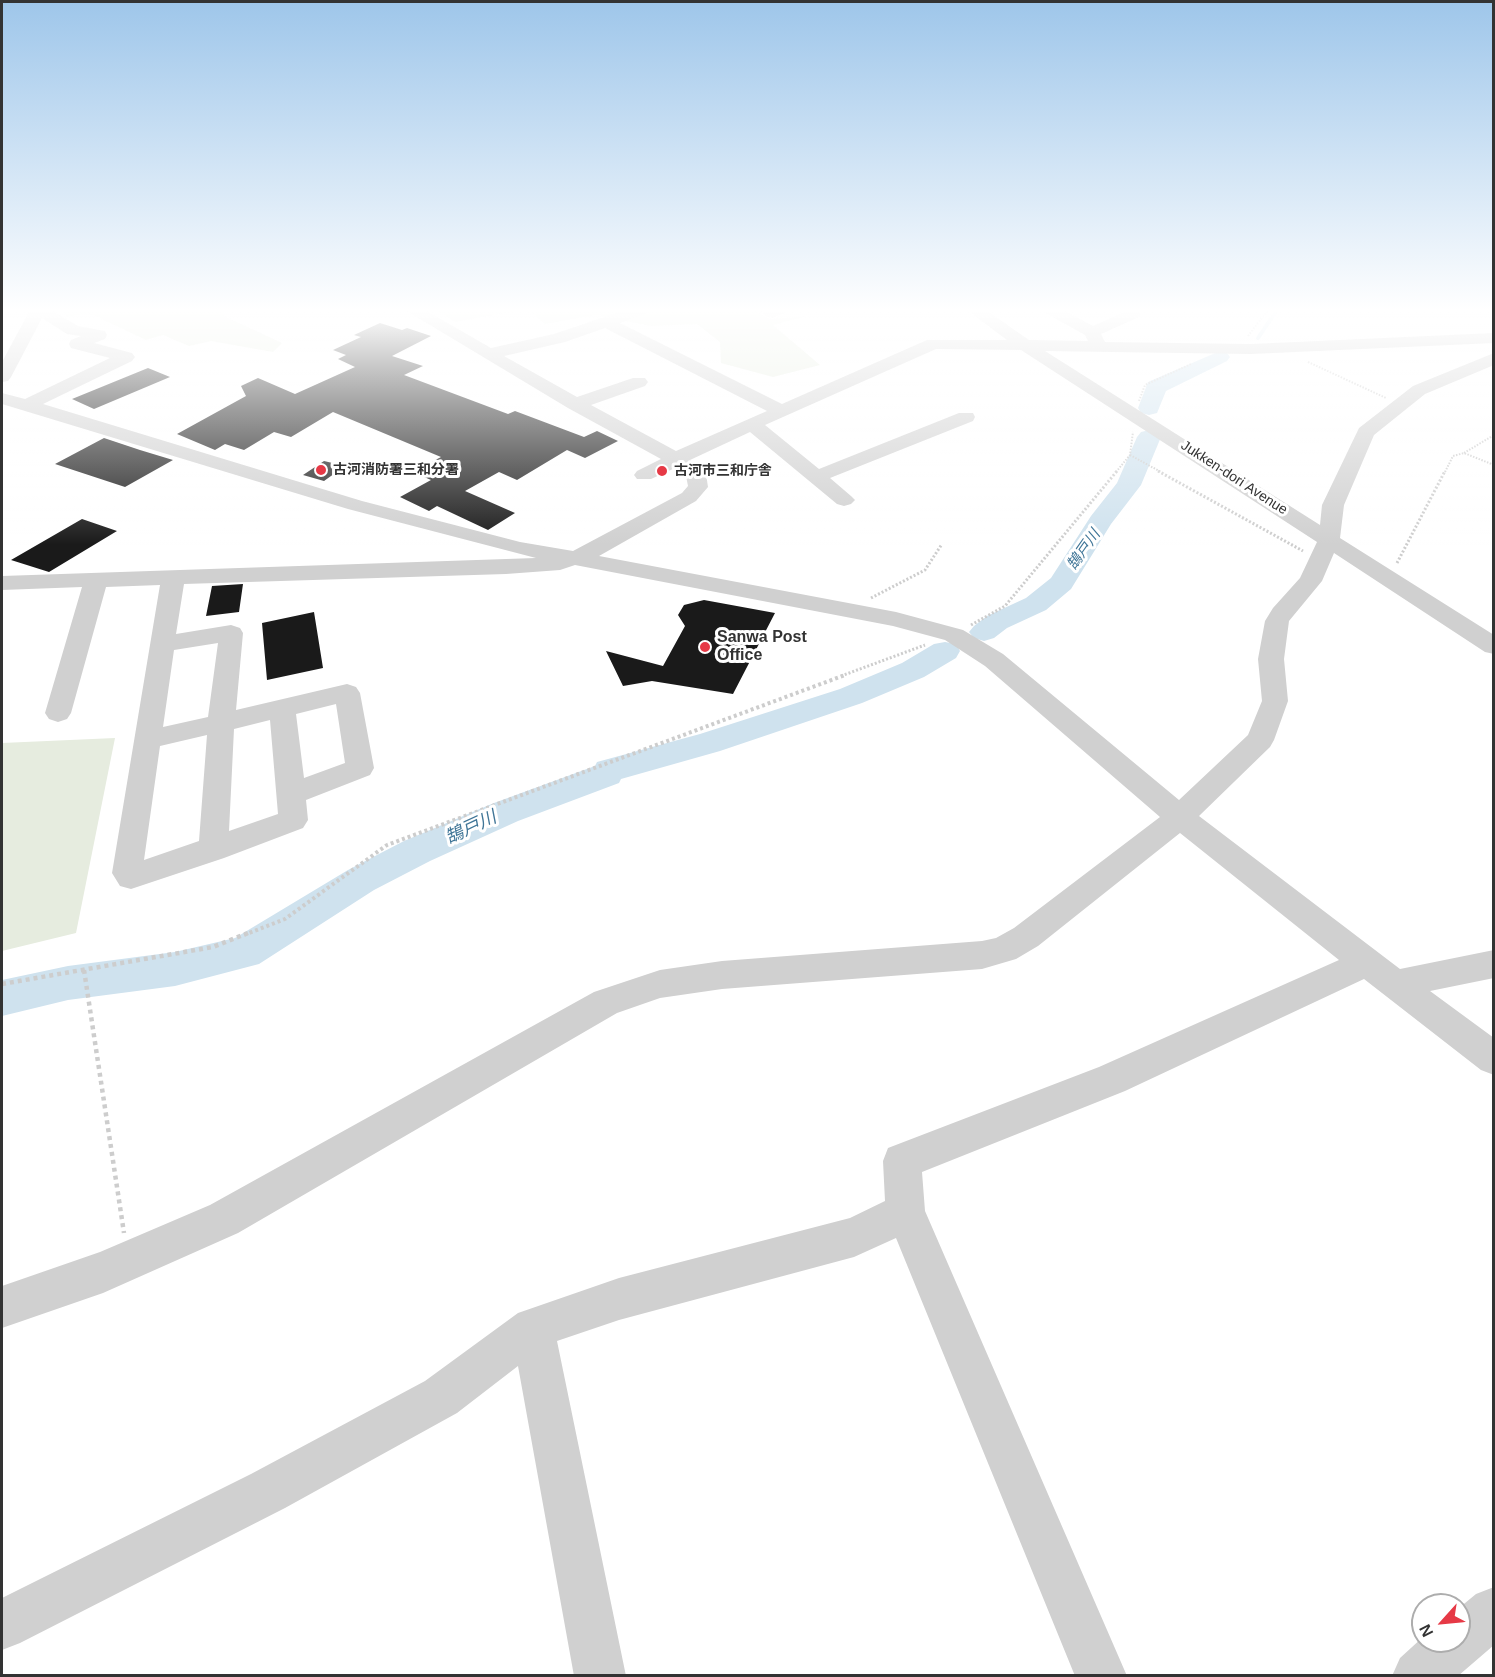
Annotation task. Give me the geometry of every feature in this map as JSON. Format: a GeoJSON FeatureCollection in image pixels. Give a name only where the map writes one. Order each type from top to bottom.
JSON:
{"type":"FeatureCollection","features":[{"type":"Feature","properties":{"kind":"street"},"geometry":{"type":"LineString","coordinates":[[27,405],[62,388]]}},
{"type":"Feature","properties":{"kind":"street"},"geometry":{"type":"LineString","coordinates":[[4,590],[96,580],[506,567],[573,560],[689,497],[698,487],[696,474],[676,459],[548,388]]}},
{"type":"Feature","properties":{"kind":"street"},"geometry":{"type":"LineString","coordinates":[[575,404],[621,388]]}},
{"type":"Feature","properties":{"kind":"street"},"geometry":{"type":"LineString","coordinates":[[737,388],[782,411]]}},
{"type":"Feature","properties":{"kind":"street"},"geometry":{"type":"LineString","coordinates":[[644,475],[833,388]]}},
{"type":"Feature","properties":{"kind":"street","name":"Jukken-dori Avenue"},"geometry":{"type":"LineString","coordinates":[[1092,388],[1494,646]]}},
{"type":"Feature","properties":{"kind":"street"},"geometry":{"type":"LineString","coordinates":[[2,1307],[103,1272],[224,1219],[606,1002],[660,984],[722,975],[982,955],[1004,949],[1026,937],[1180,817],[1260,740],[1275,701],[1271,659],[1277,621],[1281,613],[1310,581],[1329,539],[1333,505],[1366,432],[1423,388]]}},
{"type":"Feature","properties":{"kind":"street"},"geometry":{"type":"LineString","coordinates":[[2,398],[355,505],[519,548],[896,619],[954,635],[994,660],[1180,817],[1366,963],[1494,1059]]}},
{"type":"Feature","properties":{"kind":"street"},"geometry":{"type":"LineString","coordinates":[[816,477],[966,417]]}},
{"type":"Feature","properties":{"kind":"street"},"geometry":{"type":"LineString","coordinates":[[752,424],[844,500]]}},
{"type":"Feature","properties":{"kind":"street"},"geometry":{"type":"LineString","coordinates":[[172,578],[127,873],[131,877],[293,820],[282,709]]}},
{"type":"Feature","properties":{"kind":"street"},"geometry":{"type":"LineString","coordinates":[[58,713],[96,580]]}},
{"type":"Feature","properties":{"kind":"street"},"geometry":{"type":"LineString","coordinates":[[162,644],[231,633],[221,724],[213,850]]}},
{"type":"Feature","properties":{"kind":"street"},"geometry":{"type":"LineString","coordinates":[[148,740],[347,693],[360,768],[291,794]]}},
{"type":"Feature","properties":{"kind":"street"},"geometry":{"type":"LineString","coordinates":[[1101,1676],[905,1212],[902,1161],[1112,1079],[1366,963]]}},
{"type":"Feature","properties":{"kind":"street"},"geometry":{"type":"LineString","coordinates":[[1395,984],[1494,964]]}},
{"type":"Feature","properties":{"kind":"street"},"geometry":{"type":"LineString","coordinates":[[2,1625],[268,1491],[441,1397],[533,1328],[619,1299],[854,1237],[905,1212]]}},
{"type":"Feature","properties":{"kind":"street"},"geometry":{"type":"LineString","coordinates":[[533,1328],[600,1676]]}},
{"type":"Feature","properties":{"kind":"street"},"geometry":{"type":"LineString","coordinates":[[1471,1631],[1494,1612]]}},
{"type":"Feature","properties":{"kind":"street"},"geometry":{"type":"LineString","coordinates":[[1418,1676],[1445,1653]]}},
{"type":"Feature","properties":{"kind":"path"},"geometry":{"type":"LineString","coordinates":[[2,984],[213,947],[285,919],[387,845],[954,635],[1005,606],[1130,455],[1134,415],[1144,388]]}},
{"type":"Feature","properties":{"kind":"path"},"geometry":{"type":"LineString","coordinates":[[1365,388],[1400,404]]}},
{"type":"Feature","properties":{"kind":"path"},"geometry":{"type":"LineString","coordinates":[[1389,578],[1453,456],[1464,453],[1494,435]]}},
{"type":"Feature","properties":{"kind":"path"},"geometry":{"type":"LineString","coordinates":[[1464,453],[1494,465]]}},
{"type":"Feature","properties":{"kind":"path"},"geometry":{"type":"LineString","coordinates":[[1130,455],[1319,561]]}},
{"type":"Feature","properties":{"kind":"path"},"geometry":{"type":"LineString","coordinates":[[846,610],[925,570],[942,544]]}},
{"type":"Feature","properties":{"kind":"path"},"geometry":{"type":"LineString","coordinates":[[84,970],[128,1261]]}},
{"type":"Feature","properties":{"kind":"shaded area"},"geometry":{"type":"Polygon","coordinates":[[[115,738],[76,933],[2,951],[2,743],[115,738]]]}},
{"type":"Feature","properties":{"kind":"building"},"geometry":{"type":"Polygon","coordinates":[[[98,388],[143,388],[94,409],[72,399],[98,388]]]}},
{"type":"Feature","properties":{"kind":"building"},"geometry":{"type":"Polygon","coordinates":[[[242,388],[282,388],[295,394],[308,388],[439,388],[508,414],[515,411],[584,437],[597,431],[618,441],[585,458],[567,450],[517,480],[499,472],[465,491],[515,513],[488,530],[437,506],[429,511],[400,497],[431,480],[413,472],[441,457],[333,412],[291,437],[274,432],[244,450],[225,444],[215,450],[177,434],[246,396],[242,388]]]}},
{"type":"Feature","properties":{"kind":"building"},"geometry":{"type":"Polygon","coordinates":[[[104,438],[173,460],[125,487],[55,464],[104,438]]]}},
{"type":"Feature","properties":{"kind":"building","name":"古河消防署三和分署"},"geometry":{"type":"Polygon","coordinates":[[[324,461],[345,466],[324,481],[303,475],[324,461]]]}},
{"type":"Feature","properties":{"kind":"building"},"geometry":{"type":"Polygon","coordinates":[[[82,519],[117,531],[49,572],[11,560],[82,519]]]}},
{"type":"Feature","properties":{"kind":"building"},"geometry":{"type":"Polygon","coordinates":[[[243,584],[239,612],[206,616],[212,586],[243,584]]]}},
{"type":"Feature","properties":{"kind":"building"},"geometry":{"type":"Polygon","coordinates":[[[704,600],[775,613],[733,694],[652,681],[623,686],[606,651],[663,666],[685,626],[678,615],[684,605],[704,600]]]}},
{"type":"Feature","properties":{"kind":"building"},"geometry":{"type":"Polygon","coordinates":[[[314,612],[323,668],[267,680],[262,623],[314,612]]]}},
{"type":"Feature","properties":{"kind":"waterway","name":"鵠戸川"},"geometry":{"type":"LineString","coordinates":[[1149,408],[1156,388]]}},
{"type":"Feature","properties":{"kind":"waterway","name":"鵠戸川"},"geometry":{"type":"LineString","coordinates":[[984,632],[997,622],[1036,604],[1061,583],[1100,521],[1129,485],[1149,437]]}},
{"type":"Feature","properties":{"kind":"waterway","name":"鵠戸川"},"geometry":{"type":"LineString","coordinates":[[2,998],[68,983],[175,969],[245,952],[361,880],[417,851],[506,812],[607,774],[609,770],[708,743],[851,696],[913,670],[945,651]]}},
{"type":"Feature","properties":{"kind":"place","name":"古河消防署三和分署"},"geometry":{"type":"Point","coordinates":[321,470]}},
{"type":"Feature","properties":{"kind":"place","name":"古河市三和庁舎"},"geometry":{"type":"Point","coordinates":[662,471]}},
{"type":"Feature","properties":{"kind":"place","name":"Sanwa Post Office"},"geometry":{"type":"Point","coordinates":[705,647]}}]}
